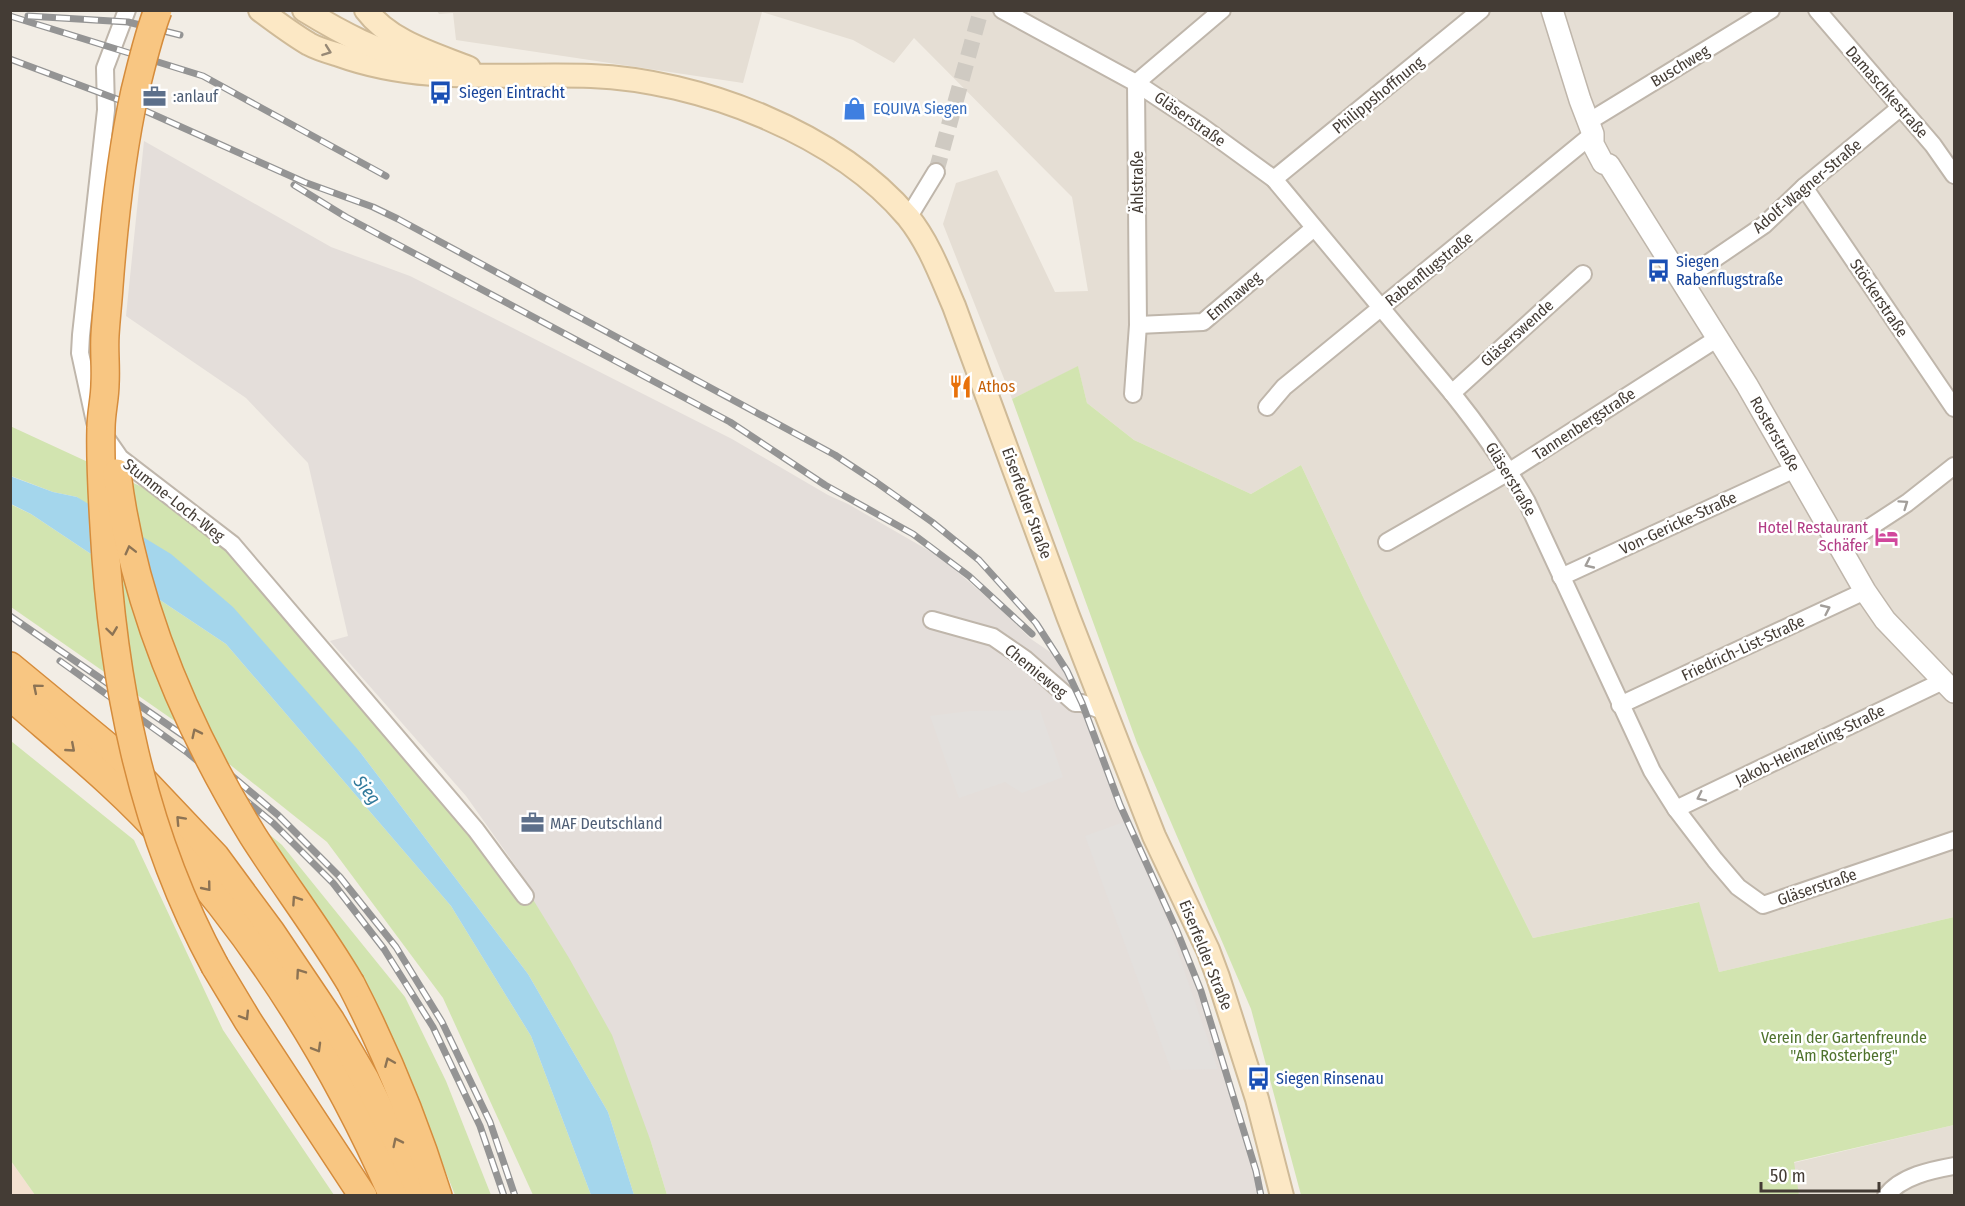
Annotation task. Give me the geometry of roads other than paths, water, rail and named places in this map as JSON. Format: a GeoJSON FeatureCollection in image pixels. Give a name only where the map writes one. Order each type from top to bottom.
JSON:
{"type":"FeatureCollection","features":[{"type":"Feature","properties":{"kind":"highway"},"geometry":{"type":"LineString","coordinates":[[158,10],[145,48],[125,136],[119,177],[105,333],[105,384],[101,424],[102,487],[107,585],[120,681],[135,757],[149,810],[163,852],[195,928],[248,1021],[363,1196]]}},
{"type":"Feature","properties":{"kind":"highway"},"geometry":{"type":"LineString","coordinates":[[105,384],[126,533],[144,599],[173,680],[192,726],[233,802],[351,984],[372,1024],[407,1106],[438,1196]]}},
{"type":"Feature","properties":{"kind":"highway"},"geometry":{"type":"LineString","coordinates":[[10,666],[124,760],[215,856],[271,932],[331,1021],[365,1079],[421,1196]]}},
{"type":"Feature","properties":{"kind":"highway"},"geometry":{"type":"LineString","coordinates":[[10,696],[111,783],[170,843],[216,899],[259,957],[308,1033],[362,1131],[393,1196]]}},
{"type":"Feature","properties":{"kind":"main road","name":"Eiserfelder Straße"},"geometry":{"type":"LineString","coordinates":[[304,10],[331,17],[368,44],[409,59],[518,76]]}},
{"type":"Feature","properties":{"kind":"main road"},"geometry":{"type":"LineString","coordinates":[[366,10],[376,23],[415,47],[469,68]]}},
{"type":"Feature","properties":{"kind":"main road","name":"Eiserfelder Straße"},"geometry":{"type":"LineString","coordinates":[[268,16],[310,45],[361,63],[405,72],[454,77],[593,76],[657,84],[714,98],[786,128],[817,144],[846,162],[873,183],[908,218],[937,267],[954,306],[1154,836],[1218,977],[1257,1099],[1282,1196]]}},
{"type":"Feature","properties":{"kind":"main road"},"geometry":{"type":"LineString","coordinates":[[268,16],[298,27],[311,27],[331,17]]}},
{"type":"Feature","properties":{"kind":"street","name":"Stumme-Loch-Weg"},"geometry":{"type":"LineString","coordinates":[[127,10],[105,68],[106,110],[82,324],[80,353],[95,422],[120,458],[232,544],[476,830],[525,896]]}},
{"type":"Feature","properties":{"kind":"street"},"geometry":{"type":"LineString","coordinates":[[1136,83],[1222,10]]}},
{"type":"Feature","properties":{"kind":"street","name":"Philippshoffnung"},"geometry":{"type":"LineString","coordinates":[[1274,179],[1481,10]]}},
{"type":"Feature","properties":{"kind":"street","name":"Rosterstraße"},"geometry":{"type":"LineString","coordinates":[[1552,10],[1591,128],[1597,154],[1603,163],[1609,165],[1718,338],[1865,591],[1886,620],[1949,687]]}},
{"type":"Feature","properties":{"kind":"street","name":"Buschweg"},"geometry":{"type":"LineString","coordinates":[[1591,128],[1771,10]]}},
{"type":"Feature","properties":{"kind":"street","name":"Damaschkestraße"},"geometry":{"type":"LineString","coordinates":[[1817,10],[1933,145],[1954,175]]}},
{"type":"Feature","properties":{"kind":"street","name":"Gläserstraße"},"geometry":{"type":"LineString","coordinates":[[1003,11],[1136,83],[1201,126],[1274,179],[1452,393],[1510,471],[1527,502],[1652,771],[1676,809],[1738,887],[1763,905],[1954,840]]}},
{"type":"Feature","properties":{"kind":"street","name":"Ählstraße"},"geometry":{"type":"LineString","coordinates":[[1133,394],[1138,325],[1136,83]]}},
{"type":"Feature","properties":{"kind":"street","name":"Adolf-Wagner-Straße"},"geometry":{"type":"LineString","coordinates":[[1682,281],[1764,225],[1804,187],[1901,107]]}},
{"type":"Feature","properties":{"kind":"street","name":"Rabenflugstraße"},"geometry":{"type":"LineString","coordinates":[[1268,407],[1284,387],[1381,308],[1591,128]]}},
{"type":"Feature","properties":{"kind":"street"},"geometry":{"type":"LineString","coordinates":[[908,218],[936,172]]}},
{"type":"Feature","properties":{"kind":"street","name":"Stöckerstraße"},"geometry":{"type":"LineString","coordinates":[[1804,187],[1954,408]]}},
{"type":"Feature","properties":{"kind":"street","name":"Emmaweg"},"geometry":{"type":"LineString","coordinates":[[1138,325],[1203,322],[1314,228]]}},
{"type":"Feature","properties":{"kind":"street","name":"Gläserswende"},"geometry":{"type":"LineString","coordinates":[[1452,393],[1583,274]]}},
{"type":"Feature","properties":{"kind":"street","name":"Tannenbergstraße"},"geometry":{"type":"LineString","coordinates":[[1387,542],[1510,471],[1718,338]]}},
{"type":"Feature","properties":{"kind":"street"},"geometry":{"type":"LineString","coordinates":[[1838,548],[1907,502],[1954,466]]}},
{"type":"Feature","properties":{"kind":"street","name":"Von-Gericke-Straße"},"geometry":{"type":"LineString","coordinates":[[1561,577],[1795,469]]}},
{"type":"Feature","properties":{"kind":"street","name":"Friedrich-List-Straße"},"geometry":{"type":"LineString","coordinates":[[1620,705],[1865,591]]}},
{"type":"Feature","properties":{"kind":"street","name":"Chemieweg"},"geometry":{"type":"LineString","coordinates":[[932,620],[993,637],[1025,658],[1075,703],[1106,712]]}},
{"type":"Feature","properties":{"kind":"street","name":"Jakob-Heinzerling-Straße"},"geometry":{"type":"LineString","coordinates":[[1676,809],[1949,687]]}},
{"type":"Feature","properties":{"kind":"street"},"geometry":{"type":"LineString","coordinates":[[1886,1196],[1893,1187],[1907,1180],[1954,1166]]}},
{"type":"Feature","properties":{"kind":"water","name":"Sieg"},"geometry":{"type":"Polygon","coordinates":[[[10,476],[53,492],[77,497],[171,554],[233,607],[360,752],[528,974],[608,1112],[634,1195],[591,1195],[531,1036],[451,906],[226,644],[31,514],[11,504],[10,476]]]}},
{"type":"Feature","properties":{"kind":"tunnel"},"geometry":{"type":"LineString","coordinates":[[936,172],[981,10]]}},
{"type":"Feature","properties":{"kind":"railway"},"geometry":{"type":"LineString","coordinates":[[10,16],[203,76],[386,176]]}},
{"type":"Feature","properties":{"kind":"railway"},"geometry":{"type":"LineString","coordinates":[[28,16],[128,22],[180,35]]}},
{"type":"Feature","properties":{"kind":"railway"},"geometry":{"type":"LineString","coordinates":[[10,59],[130,104],[304,182],[373,207],[398,219],[835,455],[932,522],[979,560],[1036,623],[1067,671],[1082,703],[1120,805],[1177,931],[1201,991],[1256,1171],[1261,1196]]}},
{"type":"Feature","properties":{"kind":"railway"},"geometry":{"type":"LineString","coordinates":[[294,185],[346,217],[730,422],[825,485],[913,534],[969,576],[1032,634]]}},
{"type":"Feature","properties":{"kind":"railway"},"geometry":{"type":"LineString","coordinates":[[10,616],[187,738],[278,815],[340,877],[396,947],[442,1022],[490,1122],[515,1196]]}},
{"type":"Feature","properties":{"kind":"railway"},"geometry":{"type":"LineString","coordinates":[[60,661],[188,753],[273,823],[333,883],[384,949],[433,1027],[480,1126],[504,1196]]}},
{"type":"Feature","properties":{"kind":"place","name":"Siegen Eintracht"},"geometry":{"type":"Point","coordinates":[441,92]}},
{"type":"Feature","properties":{"kind":"place","name":":anlauf"},"geometry":{"type":"Point","coordinates":[155,96]}},
{"type":"Feature","properties":{"kind":"place","name":"EQUIVA Siegen"},"geometry":{"type":"Point","coordinates":[855,108]}},
{"type":"Feature","properties":{"kind":"place","name":"Siegen Rabenflugstraße"},"geometry":{"type":"Point","coordinates":[1658,270]}},
{"type":"Feature","properties":{"kind":"place","name":"Athos"},"geometry":{"type":"Point","coordinates":[960,386]}},
{"type":"Feature","properties":{"kind":"place","name":"Hotel Restaurant Schäfer"},"geometry":{"type":"Point","coordinates":[1886,536]}},
{"type":"Feature","properties":{"kind":"place","name":"MAF Deutschland"},"geometry":{"type":"Point","coordinates":[532,823]}},
{"type":"Feature","properties":{"kind":"place","name":"Siegen Rinsenau"},"geometry":{"type":"Point","coordinates":[1258,1078]}},
{"type":"Feature","properties":{"kind":"park label","name":"Verein der Gartenfreunde \"Am Rosterberg\""},"geometry":{"type":"Point","coordinates":[1844,1046]}}]}
